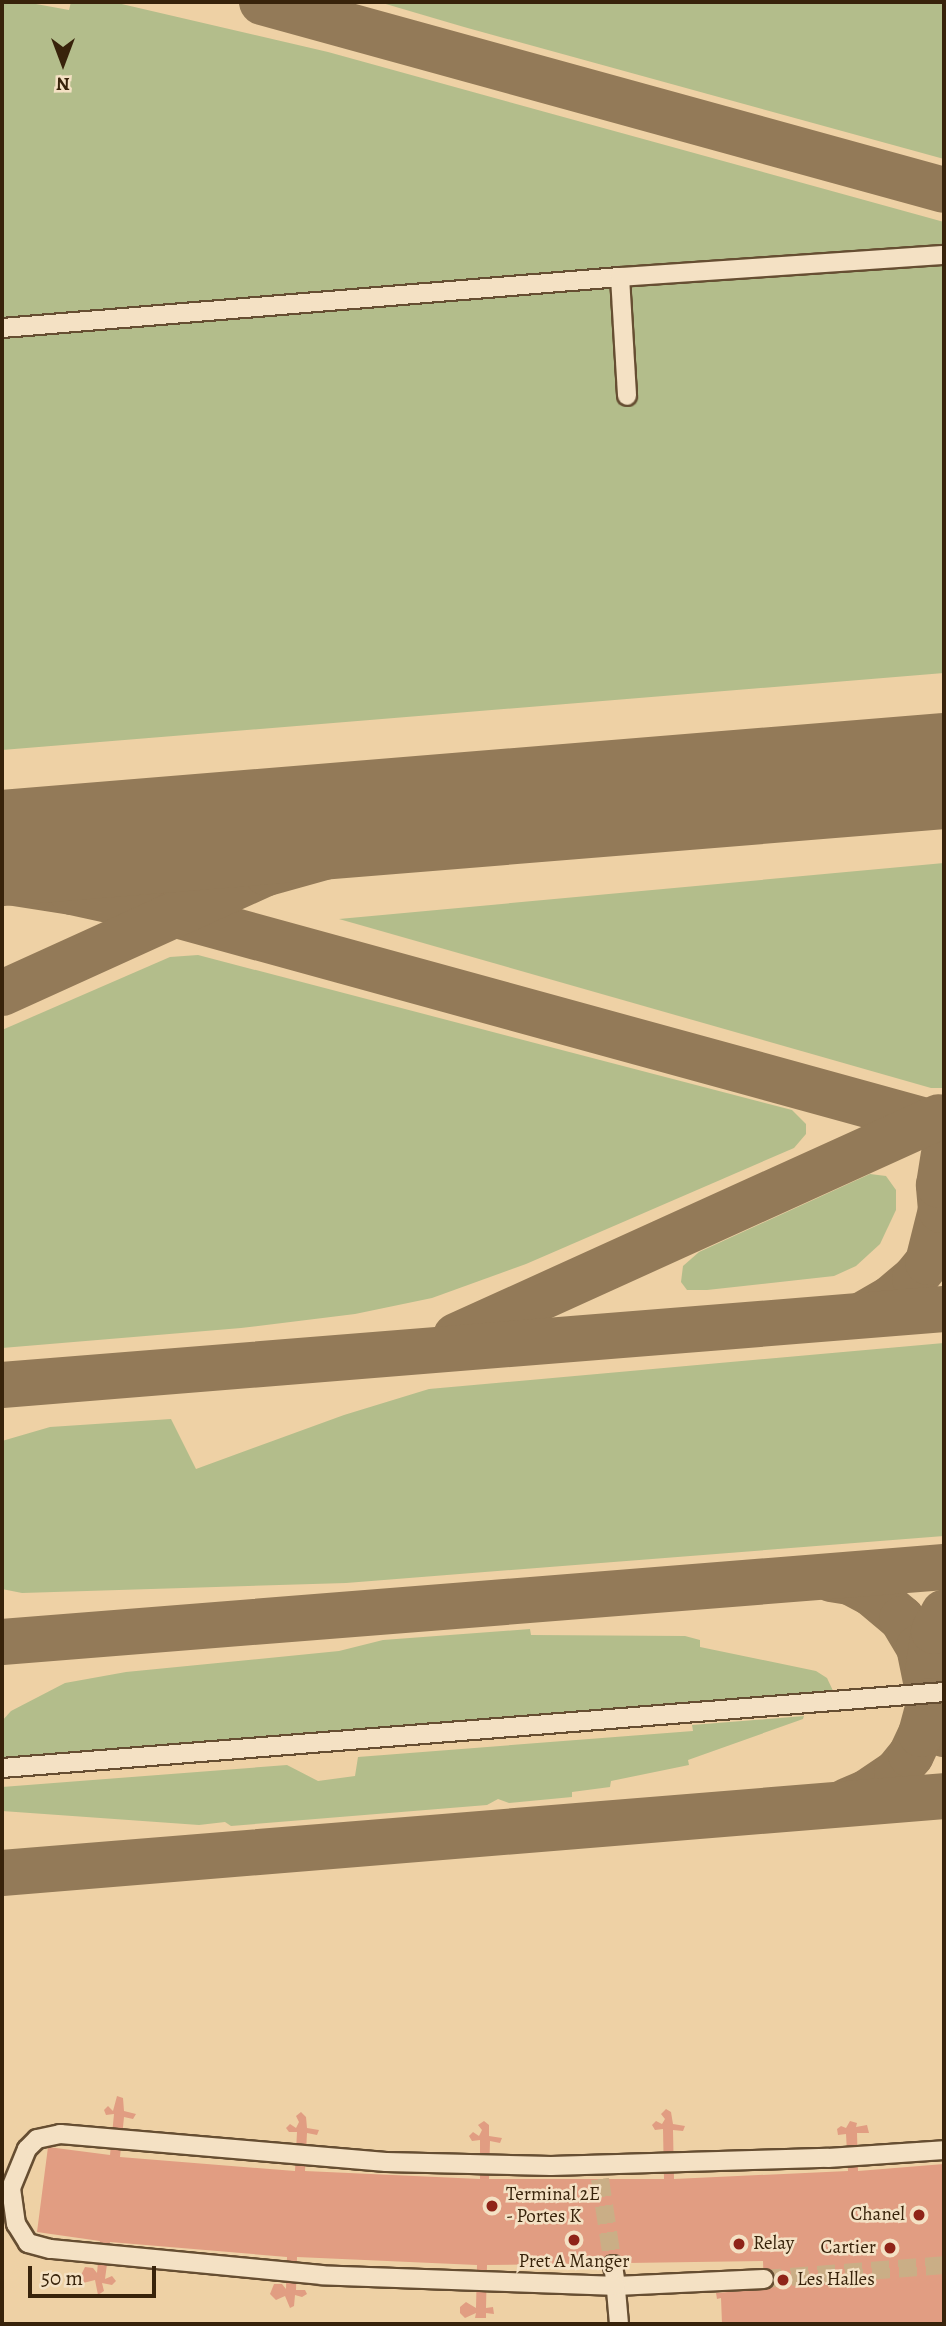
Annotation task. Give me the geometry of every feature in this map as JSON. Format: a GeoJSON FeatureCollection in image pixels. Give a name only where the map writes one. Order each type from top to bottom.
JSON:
{"type":"FeatureCollection","features":[{"type":"Feature","properties":{"kind":"lane"},"geometry":{"type":"LineString","coordinates":[[2,328],[620,277],[944,254]]}},
{"type":"Feature","properties":{"kind":"lane"},"geometry":{"type":"LineString","coordinates":[[620,277],[627,396]]}},
{"type":"Feature","properties":{"kind":"lane"},"geometry":{"type":"LineString","coordinates":[[2,1768],[944,1692]]}},
{"type":"Feature","properties":{"kind":"lane"},"geometry":{"type":"LineString","coordinates":[[764,2278],[616,2286],[322,2275],[50,2249],[28,2243],[16,2224],[6,2189],[27,2149],[37,2139],[60,2134],[386,2162],[599,2172],[944,2150]]}},
{"type":"Feature","properties":{"kind":"lane"},"geometry":{"type":"LineString","coordinates":[[612,2265],[618,2324]]}},
{"type":"Feature","properties":{"kind":"green space"},"geometry":{"type":"Polygon","coordinates":[[[2,2],[25,2],[69,10],[71,2],[113,2],[328,52],[944,222],[944,673],[2,750],[2,2]]]}},
{"type":"Feature","properties":{"kind":"green space"},"geometry":{"type":"Polygon","coordinates":[[[379,2],[944,2],[944,159],[464,27],[379,2]]]}},
{"type":"Feature","properties":{"kind":"green space"},"geometry":{"type":"Polygon","coordinates":[[[944,863],[944,1088],[931,1088],[339,919],[944,863]]]}},
{"type":"Feature","properties":{"kind":"green space"},"geometry":{"type":"Polygon","coordinates":[[[198,955],[792,1110],[806,1124],[806,1134],[794,1148],[526,1264],[432,1298],[355,1314],[241,1328],[2,1348],[2,1030],[170,957],[198,955]]]}},
{"type":"Feature","properties":{"kind":"green space"},"geometry":{"type":"Polygon","coordinates":[[[870,1174],[886,1176],[896,1190],[896,1210],[880,1244],[856,1266],[834,1276],[707,1290],[687,1290],[681,1282],[683,1266],[699,1252],[870,1174]]]}},
{"type":"Feature","properties":{"kind":"green space"},"geometry":{"type":"Polygon","coordinates":[[[944,1343],[944,1536],[346,1583],[22,1593],[2,1589],[2,1441],[50,1427],[171,1419],[196,1469],[344,1415],[429,1389],[944,1343]]]}},
{"type":"Feature","properties":{"kind":"green space"},"geometry":{"type":"Polygon","coordinates":[[[530,1629],[531,1635],[685,1636],[700,1640],[700,1647],[816,1671],[827,1678],[835,1695],[2,1762],[2,1721],[11,1711],[65,1683],[126,1672],[339,1651],[383,1640],[530,1629]]]}},
{"type":"Feature","properties":{"kind":"green space"},"geometry":{"type":"Polygon","coordinates":[[[804,1716],[803,1719],[688,1760],[689,1765],[611,1781],[610,1787],[572,1792],[572,1797],[509,1803],[498,1799],[487,1805],[231,1826],[225,1822],[199,1825],[2,1811],[2,1787],[287,1765],[318,1781],[355,1776],[358,1757],[693,1731],[692,1725],[804,1716]]]}},
{"type":"Feature","properties":{"kind":"building","name":"Terminal 2E - Portes K"},"geometry":{"type":"Polygon","coordinates":[[[117,2096],[123,2098],[124,2111],[136,2114],[133,2119],[124,2117],[120,2157],[295,2171],[297,2132],[289,2132],[286,2128],[290,2124],[296,2128],[299,2122],[296,2116],[301,2112],[306,2117],[307,2128],[319,2130],[317,2135],[307,2133],[305,2171],[480,2179],[480,2140],[472,2141],[469,2136],[473,2132],[479,2136],[482,2130],[478,2125],[484,2121],[489,2125],[489,2136],[502,2138],[500,2143],[490,2141],[489,2179],[664,2179],[663,2129],[655,2130],[652,2125],[656,2121],[662,2124],[665,2119],[661,2114],[666,2109],[671,2112],[673,2124],[685,2126],[683,2131],[673,2130],[674,2179],[848,2171],[846,2134],[838,2135],[837,2129],[841,2126],[846,2128],[850,2121],[857,2123],[856,2127],[867,2125],[869,2133],[857,2133],[858,2171],[944,2164],[944,2324],[722,2324],[721,2298],[717,2299],[716,2293],[764,2289],[763,2261],[487,2265],[486,2308],[493,2307],[494,2314],[486,2313],[486,2318],[475,2318],[476,2313],[465,2318],[460,2313],[460,2307],[466,2302],[476,2308],[477,2265],[297,2257],[296,2290],[305,2290],[307,2294],[302,2297],[295,2295],[294,2306],[290,2308],[285,2296],[276,2300],[270,2294],[274,2284],[282,2284],[286,2289],[287,2257],[110,2242],[105,2279],[112,2276],[116,2281],[112,2285],[102,2283],[104,2291],[98,2295],[95,2280],[83,2283],[80,2277],[85,2267],[93,2268],[97,2273],[100,2241],[37,2232],[48,2147],[110,2155],[114,2114],[106,2115],[104,2110],[108,2106],[113,2111],[117,2096]]]}},
{"type":"Feature","properties":{"kind":"taxiway"},"geometry":{"type":"LineString","coordinates":[[262,2],[944,190]]}},
{"type":"Feature","properties":{"kind":"taxiway"},"geometry":{"type":"LineString","coordinates":[[2,993],[267,873],[397,837],[500,814],[658,795]]}},
{"type":"Feature","properties":{"kind":"taxiway"},"geometry":{"type":"LineString","coordinates":[[2,881],[72,892],[173,914],[944,1126]]}},
{"type":"Feature","properties":{"kind":"taxiway"},"geometry":{"type":"LineString","coordinates":[[456,1336],[939,1117]]}},
{"type":"Feature","properties":{"kind":"taxiway"},"geometry":{"type":"LineString","coordinates":[[864,1314],[890,1299],[915,1278],[928,1262],[941,1210],[939,1185],[944,1155]]}},
{"type":"Feature","properties":{"kind":"taxiway"},"geometry":{"type":"LineString","coordinates":[[2,1385],[944,1309]]}},
{"type":"Feature","properties":{"kind":"taxiway"},"geometry":{"type":"LineString","coordinates":[[2,1642],[944,1567]]}},
{"type":"Feature","properties":{"kind":"taxiway"},"geometry":{"type":"LineString","coordinates":[[831,1579],[850,1582],[871,1593],[902,1619],[919,1647],[930,1701],[944,1734]]}},
{"type":"Feature","properties":{"kind":"taxiway"},"geometry":{"type":"LineString","coordinates":[[927,1678],[934,1631],[944,1612]]}},
{"type":"Feature","properties":{"kind":"taxiway"},"geometry":{"type":"LineString","coordinates":[[847,1801],[866,1793],[897,1772],[911,1755],[921,1734],[930,1701]]}},
{"type":"Feature","properties":{"kind":"taxiway"},"geometry":{"type":"LineString","coordinates":[[2,1873],[944,1796]]}},
{"type":"Feature","properties":{"kind":"runway"},"geometry":{"type":"LineString","coordinates":[[2,848],[944,771]]}},
{"type":"Feature","properties":{"kind":"tunnel"},"geometry":{"type":"LineString","coordinates":[[600,2179],[613,2265]]}},
{"type":"Feature","properties":{"kind":"tunnel"},"geometry":{"type":"LineString","coordinates":[[764,2279],[944,2265]]}},
{"type":"Feature","properties":{"kind":"place","name":"Terminal 2E - Portes K"},"geometry":{"type":"Point","coordinates":[492,2206]}},
{"type":"Feature","properties":{"kind":"place","name":"Chanel"},"geometry":{"type":"Point","coordinates":[919,2215]}},
{"type":"Feature","properties":{"kind":"place","name":"Pret A Manger"},"geometry":{"type":"Point","coordinates":[574,2240]}},
{"type":"Feature","properties":{"kind":"place","name":"Relay"},"geometry":{"type":"Point","coordinates":[739,2244]}},
{"type":"Feature","properties":{"kind":"place","name":"Cartier"},"geometry":{"type":"Point","coordinates":[890,2248]}},
{"type":"Feature","properties":{"kind":"place","name":"Les Halles"},"geometry":{"type":"Point","coordinates":[783,2280]}}]}
